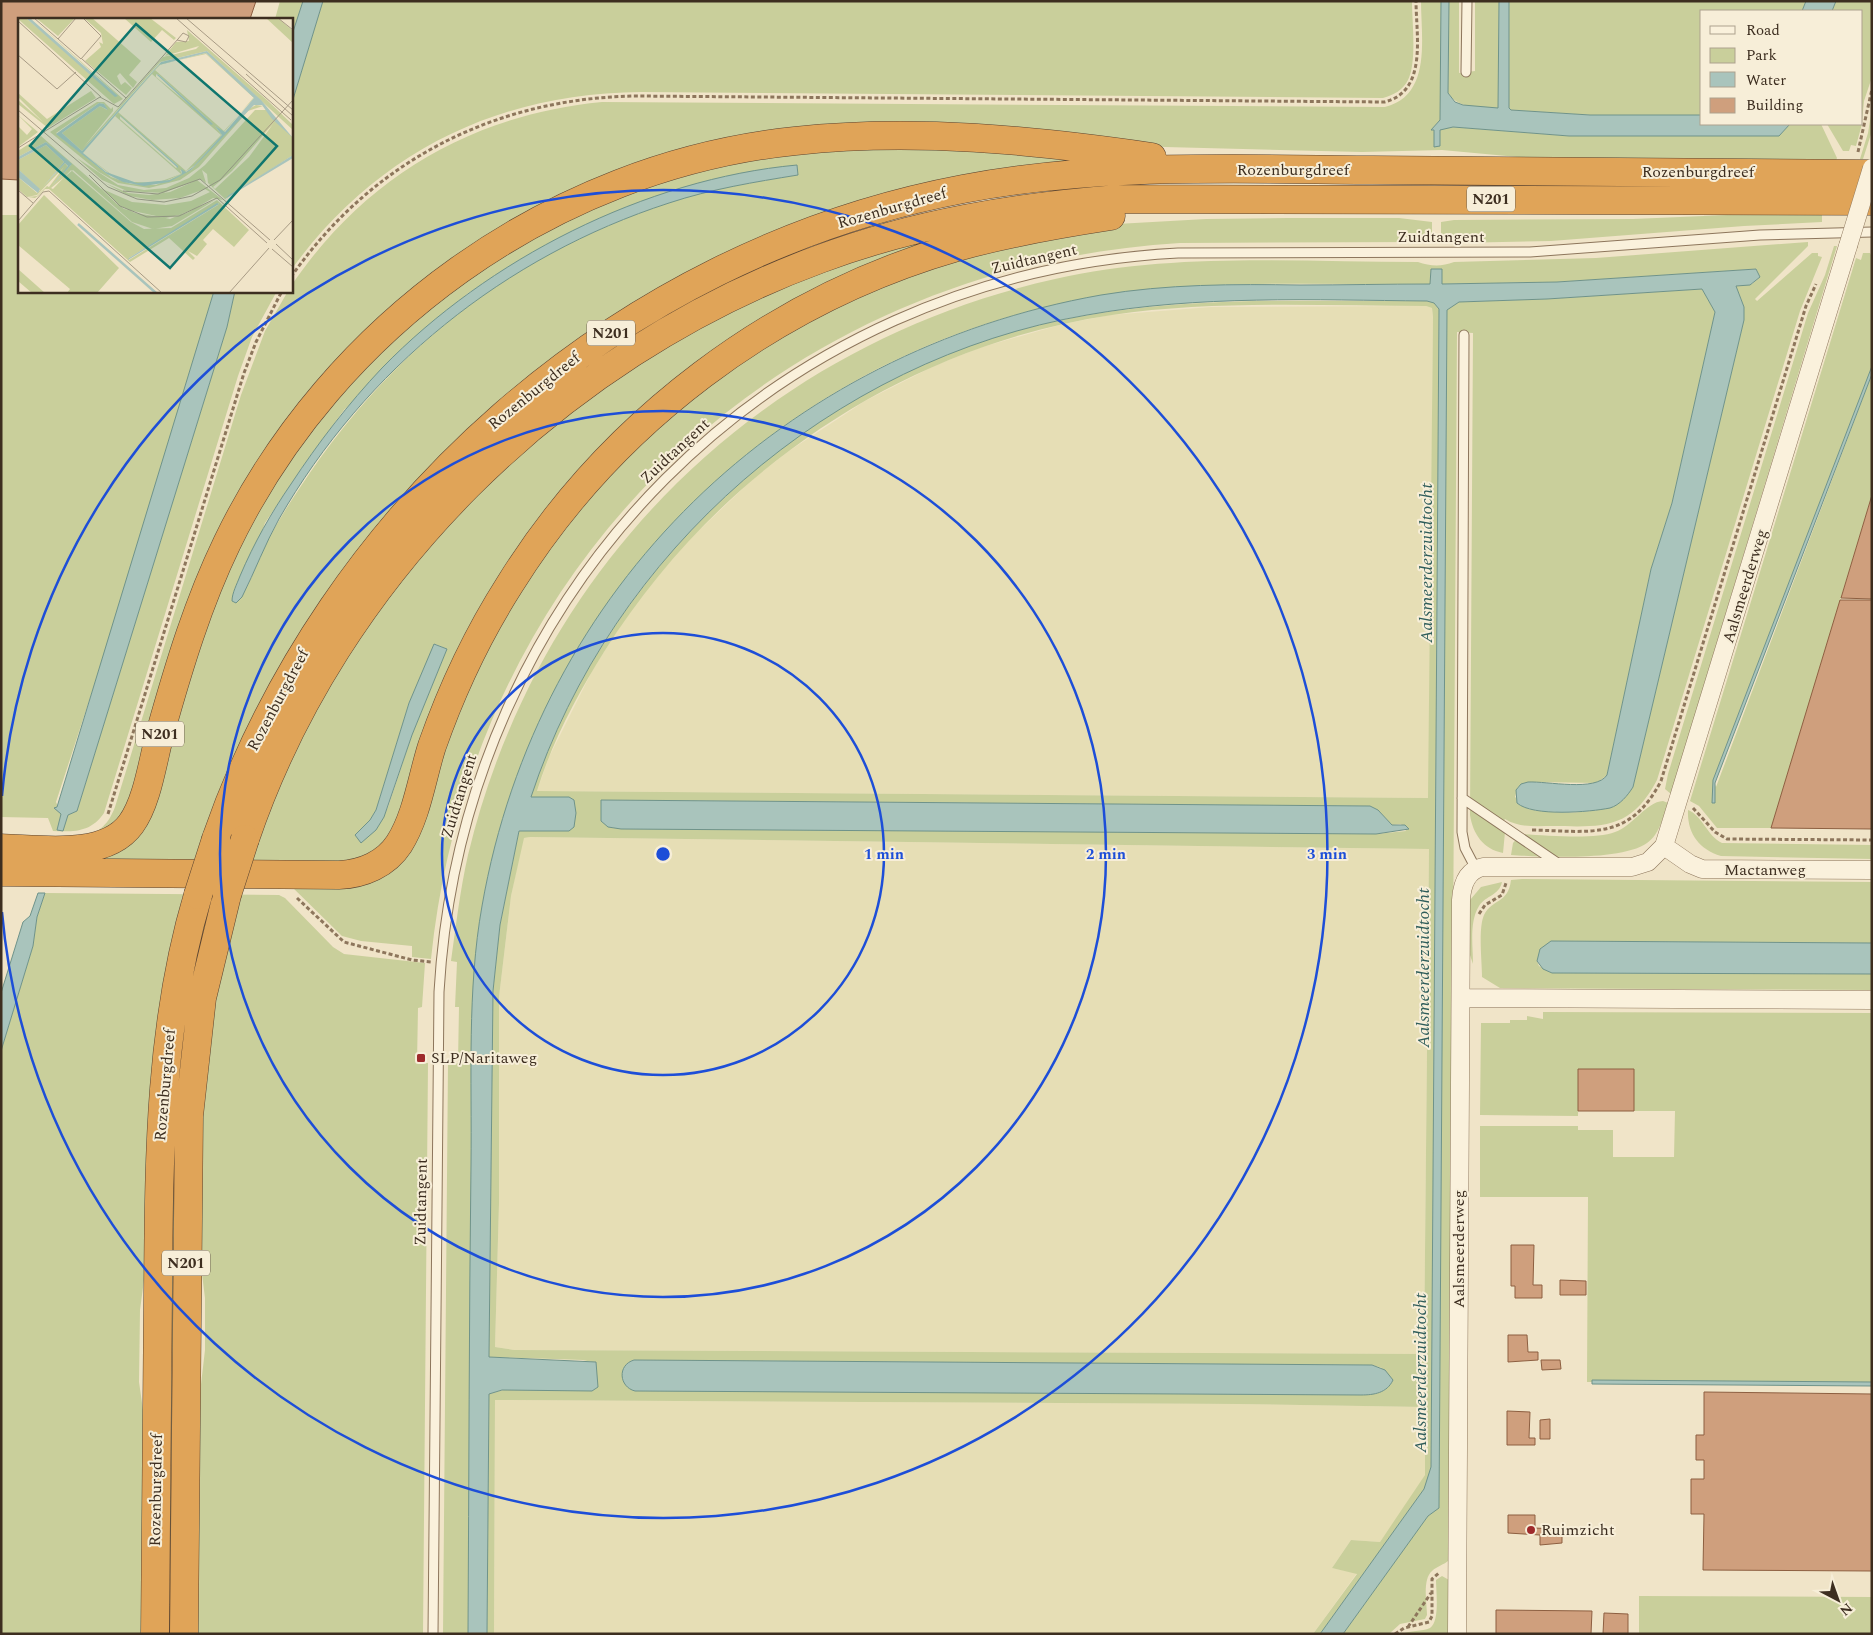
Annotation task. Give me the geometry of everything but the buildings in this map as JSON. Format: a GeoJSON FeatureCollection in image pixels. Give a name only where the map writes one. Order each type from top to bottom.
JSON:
{"type":"FeatureCollection","features":[{"type":"Feature","properties":{"kind":"highway","name":"N201"},"geometry":{"type":"LineString","coordinates":[[1,848],[94,848],[115,839],[131,824],[141,805],[174,684],[200,605],[227,542],[277,456],[326,391],[370,344],[438,285],[515,233],[581,199],[654,172],[728,152],[792,141],[856,136],[896,136],[1060,144],[1233,170]]}},
{"type":"Feature","properties":{"kind":"highway","name":"Rozenburgdreef"},"geometry":{"type":"LineString","coordinates":[[155,1634],[159,1193],[162,1093],[174,998],[187,932],[216,839],[247,760],[279,694],[312,637],[371,553],[425,490],[488,428],[558,370],[624,324],[708,277],[777,245],[838,222],[914,200],[990,184],[1061,175],[1161,170],[1864,166]]}},
{"type":"Feature","properties":{"kind":"highway","name":"N201"},"geometry":{"type":"LineString","coordinates":[[1,872],[339,875],[358,873],[371,868],[384,860],[399,844],[406,831],[431,750],[454,691],[493,612],[529,555],[584,484],[611,455],[650,417],[708,370],[762,333],[817,302],[871,278],[939,253],[997,237],[1055,225],[1234,198]]}},
{"type":"Feature","properties":{"kind":"highway","name":"Rozenburgdreef"},"geometry":{"type":"LineString","coordinates":[[184,1634],[189,1116],[202,998],[227,896],[272,771],[310,697],[359,617],[410,550],[465,489],[521,436],[575,392],[642,347],[712,306],[792,269],[860,245],[927,226],[996,212],[1118,199],[1872,201]]}},
{"type":"Feature","properties":{"kind":"street","name":"Aalsmeerderweg"},"geometry":{"type":"LineString","coordinates":[[1664,846],[1872,168]]}},
{"type":"Feature","properties":{"kind":"street"},"geometry":{"type":"LineString","coordinates":[[1476,869],[1507,867],[1636,867],[1656,857],[1664,846]]}},
{"type":"Feature","properties":{"kind":"street","name":"Mactanweg"},"geometry":{"type":"LineString","coordinates":[[1664,846],[1690,864],[1707,869],[1872,870]]}},
{"type":"Feature","properties":{"kind":"street","name":"Aalsmeerderweg"},"geometry":{"type":"LineString","coordinates":[[1457,1634],[1462,892],[1466,879],[1476,869]]}},
{"type":"Feature","properties":{"kind":"street"},"geometry":{"type":"LineString","coordinates":[[1461,998],[1872,1000]]}},
{"type":"Feature","properties":{"kind":"lane"},"geometry":{"type":"LineString","coordinates":[[1466,72],[1467,1]]}},
{"type":"Feature","properties":{"kind":"lane","name":"Zuidtangent"},"geometry":{"type":"LineString","coordinates":[[432,1634],[438,1057],[441,963],[446,917],[455,866],[486,758],[522,677],[547,631],[574,589],[601,551],[656,488],[692,453],[761,397],[822,358],[863,335],[927,307],[981,287],[1060,267],[1124,257],[1240,251],[1530,252],[1760,234],[1872,232]]}},
{"type":"Feature","properties":{"kind":"lane"},"geometry":{"type":"LineString","coordinates":[[1464,335],[1462,798],[1464,844],[1476,869]]}},
{"type":"Feature","properties":{"kind":"lane"},"geometry":{"type":"LineString","coordinates":[[1462,798],[1564,868]]}},
{"type":"Feature","properties":{"kind":"path"},"geometry":{"type":"LineString","coordinates":[[1864,166],[1872,89]]}},
{"type":"Feature","properties":{"kind":"path","name":"Aalsmeerderweg"},"geometry":{"type":"LineString","coordinates":[[1514,832],[1525,830],[1599,831],[1615,828],[1633,816],[1658,787],[1806,306],[1819,278]]}},
{"type":"Feature","properties":{"kind":"path"},"geometry":{"type":"LineString","coordinates":[[106,818],[244,373],[256,342],[281,292]]}},
{"type":"Feature","properties":{"kind":"path","name":"Mactanweg"},"geometry":{"type":"LineString","coordinates":[[1715,832],[1727,839],[1872,840]]}},
{"type":"Feature","properties":{"kind":"path"},"geometry":{"type":"LineString","coordinates":[[1478,920],[1485,904],[1499,897],[1504,891],[1507,867]]}},
{"type":"Feature","properties":{"kind":"path"},"geometry":{"type":"LineString","coordinates":[[361,946],[412,960],[441,963]]}},
{"type":"Feature","properties":{"kind":"path"},"geometry":{"type":"LineString","coordinates":[[1395,1634],[1408,1627],[1429,1622],[1432,1579],[1436,1573],[1458,1570]]}},
{"type":"Feature","properties":{"kind":"path"},"geometry":{"type":"LineString","coordinates":[[1408,1627],[1432,1593]]}},
{"type":"Feature","properties":{"kind":"shaded area"},"geometry":{"type":"Polygon","coordinates":[[[1426,306],[1432,308],[1433,317],[1429,798],[537,791],[549,757],[592,671],[621,625],[656,576],[689,540],[755,477],[789,451],[865,401],[936,365],[979,348],[1063,324],[1110,315],[1211,307],[1426,306]]]}},
{"type":"Feature","properties":{"kind":"shaded area"},"geometry":{"type":"Polygon","coordinates":[[[523,838],[1429,849],[1424,1354],[514,1350],[495,1347],[499,1203],[499,997],[511,896],[523,838]]]}},
{"type":"Feature","properties":{"kind":"shaded area"},"geometry":{"type":"Polygon","coordinates":[[[495,1400],[1238,1404],[1425,1407],[1426,1463],[1425,1475],[1418,1488],[1380,1542],[1351,1540],[1332,1568],[1357,1573],[1313,1634],[494,1634],[495,1400]]]}},
{"type":"Feature","properties":{"kind":"green space"},"geometry":{"type":"Polygon","coordinates":[[[280,1],[303,1],[292,35],[292,18],[275,18],[280,1]]]}},
{"type":"Feature","properties":{"kind":"green space"},"geometry":{"type":"Polygon","coordinates":[[[323,1],[1412,1],[1413,53],[1411,72],[1404,87],[1398,92],[1383,98],[641,92],[588,95],[538,104],[489,118],[444,138],[401,163],[361,193],[325,229],[292,269],[292,103],[323,1]]]}},
{"type":"Feature","properties":{"kind":"green space"},"geometry":{"type":"Polygon","coordinates":[[[1421,1],[1441,1],[1440,120],[1431,130],[1453,127],[1569,136],[1779,136],[1789,125],[1821,125],[1837,158],[1835,163],[1573,162],[1442,150],[1362,152],[1165,147],[963,133],[783,136],[485,245],[267,461],[139,789],[113,830],[78,841],[101,829],[109,820],[115,807],[241,395],[265,331],[287,292],[292,292],[292,285],[320,247],[352,213],[387,183],[425,158],[466,137],[509,121],[554,109],[602,102],[1385,107],[1400,101],[1410,91],[1417,78],[1422,48],[1421,1]]]}},
{"type":"Feature","properties":{"kind":"green space"},"geometry":{"type":"Polygon","coordinates":[[[1449,1],[1459,1],[1459,73],[1475,71],[1475,1],[1499,1],[1498,109],[1463,105],[1448,93],[1449,1]]]}},
{"type":"Feature","properties":{"kind":"green space"},"geometry":{"type":"Polygon","coordinates":[[[1509,1],[1806,1],[1802,10],[1700,10],[1700,115],[1590,115],[1509,109],[1509,1]]]}},
{"type":"Feature","properties":{"kind":"green space"},"geometry":{"type":"Polygon","coordinates":[[[1836,1],[1872,1],[1872,77],[1864,101],[1863,112],[1863,10],[1832,10],[1836,1]]]}},
{"type":"Feature","properties":{"kind":"green space"},"geometry":{"type":"Polygon","coordinates":[[[1872,108],[1872,131],[1863,159],[1860,159],[1868,133],[1872,108]]]}},
{"type":"Feature","properties":{"kind":"green space"},"geometry":{"type":"Polygon","coordinates":[[[1828,125],[1862,125],[1856,146],[1851,145],[1849,151],[1843,151],[1828,125]]]}},
{"type":"Feature","properties":{"kind":"green space"},"geometry":{"type":"Polygon","coordinates":[[[790,147],[1065,151],[1065,164],[835,213],[476,425],[204,832],[201,840],[260,840],[269,805],[321,697],[373,615],[459,510],[562,416],[701,324],[826,267],[963,228],[782,315],[541,528],[394,836],[357,864],[154,868],[57,856],[113,848],[185,667],[278,466],[406,319],[583,205],[790,147]],[[797,165],[745,173],[526,256],[467,294],[344,410],[303,466],[265,523],[240,599],[280,518],[335,439],[373,393],[414,351],[458,314],[506,280],[556,251],[611,225],[668,203],[700,194],[798,175],[797,165]],[[435,644],[409,703],[376,810],[370,820],[355,835],[376,830],[388,807],[412,735],[447,649],[435,644]]]}},
{"type":"Feature","properties":{"kind":"green space"},"geometry":{"type":"Polygon","coordinates":[[[1822,211],[1822,222],[1551,241],[1454,243],[1441,239],[1441,222],[1454,220],[1633,219],[1822,211]]]}},
{"type":"Feature","properties":{"kind":"green space"},"geometry":{"type":"Polygon","coordinates":[[[1,215],[18,215],[18,292],[214,292],[106,649],[56,802],[61,814],[57,830],[63,830],[68,815],[77,811],[227,327],[235,292],[276,292],[252,337],[238,376],[104,813],[94,824],[75,831],[53,831],[48,818],[1,817],[1,215]]]}},
{"type":"Feature","properties":{"kind":"green space"},"geometry":{"type":"Polygon","coordinates":[[[1399,218],[1432,222],[1432,239],[1417,242],[1180,243],[1035,264],[900,309],[778,375],[671,460],[581,563],[509,682],[459,815],[431,959],[412,957],[412,946],[361,941],[342,936],[289,884],[377,873],[455,702],[556,528],[712,374],[902,272],[1099,225],[1206,219],[1399,218]]]}},
{"type":"Feature","properties":{"kind":"green space"},"geometry":{"type":"Polygon","coordinates":[[[1808,242],[1808,246],[1755,299],[1757,301],[1812,253],[1818,253],[1818,256],[1822,257],[1800,311],[1657,780],[1637,808],[1626,817],[1614,822],[1586,826],[1534,826],[1516,824],[1505,819],[1500,827],[1505,832],[1503,853],[1490,848],[1480,840],[1471,822],[1470,815],[1473,333],[1457,332],[1449,1560],[1434,1569],[1429,1575],[1426,1586],[1427,1615],[1425,1619],[1400,1624],[1389,1634],[1343,1634],[1428,1516],[1438,1508],[1439,1500],[1447,310],[1459,302],[1547,299],[1702,289],[1715,312],[1672,503],[1651,569],[1607,775],[1597,783],[1533,782],[1518,787],[1515,797],[1528,809],[1548,812],[1591,811],[1617,804],[1633,787],[1744,320],[1744,307],[1736,286],[1752,284],[1760,277],[1756,269],[1557,282],[1442,284],[1431,269],[1430,284],[1244,284],[1197,286],[1104,295],[1058,304],[950,337],[850,384],[759,444],[678,517],[609,601],[553,695],[510,797],[482,906],[477,941],[474,1001],[468,1634],[443,1634],[448,1063],[458,1063],[459,1007],[455,1007],[457,962],[451,961],[465,868],[501,749],[548,651],[608,562],[678,482],[759,413],[850,355],[949,310],[1055,279],[1145,265],[1190,262],[1282,260],[1418,262],[1440,265],[1454,262],[1596,258],[1808,242]]]}},
{"type":"Feature","properties":{"kind":"green space"},"geometry":{"type":"Polygon","coordinates":[[[1834,246],[1837,246],[1671,794],[1665,789],[1668,774],[1808,313],[1825,275],[1834,246]]]}},
{"type":"Feature","properties":{"kind":"green space"},"geometry":{"type":"Polygon","coordinates":[[[1863,253],[1870,253],[1872,257],[1872,366],[1713,780],[1716,787],[1872,374],[1872,495],[1771,828],[1717,828],[1699,806],[1690,801],[1856,258],[1861,260],[1863,253]]]}},
{"type":"Feature","properties":{"kind":"green space"},"geometry":{"type":"Polygon","coordinates":[[[1253,301],[1427,301],[1434,303],[1439,309],[1431,1467],[1427,1485],[1320,1634],[1313,1634],[1357,1574],[1332,1568],[1351,1540],[1380,1542],[1425,1475],[1425,1407],[1238,1404],[495,1400],[494,1634],[487,1634],[489,1394],[596,1363],[583,1360],[489,1357],[493,991],[500,925],[519,831],[568,831],[569,797],[530,797],[563,717],[604,642],[655,572],[712,508],[777,452],[848,403],[925,364],[1006,334],[1036,326],[1128,309],[1253,301]],[[1426,306],[1190,307],[1151,310],[1112,315],[1034,331],[960,356],[889,388],[821,428],[759,475],[701,528],[649,587],[604,652],[584,685],[550,755],[537,791],[1428,798],[1432,308],[1426,306]],[[601,801],[601,821],[612,828],[1376,834],[1406,831],[1401,824],[1392,825],[1378,810],[1370,806],[601,801]],[[524,838],[511,896],[499,997],[499,1203],[495,1347],[514,1350],[1424,1354],[1429,849],[524,838]],[[630,1361],[1375,1394],[1385,1390],[1382,1368],[1372,1365],[630,1361]]]}},
{"type":"Feature","properties":{"kind":"green space"},"geometry":{"type":"Polygon","coordinates":[[[1663,801],[1668,803],[1658,830],[1647,843],[1635,849],[1620,853],[1582,856],[1511,855],[1513,843],[1521,834],[1595,836],[1615,832],[1628,825],[1651,805],[1663,801]]]}},
{"type":"Feature","properties":{"kind":"green space"},"geometry":{"type":"Polygon","coordinates":[[[1688,810],[1698,817],[1712,836],[1722,843],[1872,845],[1872,859],[1721,856],[1706,849],[1696,839],[1690,826],[1688,810]]]}},
{"type":"Feature","properties":{"kind":"green space"},"geometry":{"type":"Polygon","coordinates":[[[1511,880],[1872,882],[1872,943],[1551,941],[1537,961],[1539,966],[1552,973],[1872,974],[1872,990],[1500,988],[1482,977],[1482,921],[1488,910],[1507,893],[1511,880]]]}},
{"type":"Feature","properties":{"kind":"green space"},"geometry":{"type":"Polygon","coordinates":[[[1502,882],[1498,890],[1482,902],[1476,912],[1472,934],[1473,964],[1469,952],[1470,900],[1481,887],[1502,882]]]}},
{"type":"Feature","properties":{"kind":"green space"},"geometry":{"type":"Polygon","coordinates":[[[45,893],[279,895],[285,898],[333,947],[344,954],[425,963],[422,1007],[418,1008],[417,1063],[428,1063],[423,1634],[194,1634],[198,1410],[205,1350],[205,1298],[199,1250],[199,1142],[210,1014],[238,898],[182,897],[148,1250],[140,1310],[139,1382],[146,1431],[145,1634],[1,1634],[1,1051],[33,946],[37,917],[45,893]]]}},
{"type":"Feature","properties":{"kind":"green space"},"geometry":{"type":"Polygon","coordinates":[[[210,901],[212,902],[174,1634],[165,1634],[168,1213],[176,1076],[196,954],[210,901]]]}},
{"type":"Feature","properties":{"kind":"green space"},"geometry":{"type":"Polygon","coordinates":[[[1543,1012],[1872,1013],[1872,1382],[1587,1382],[1588,1197],[1480,1197],[1480,1126],[1578,1126],[1578,1130],[1613,1130],[1613,1157],[1674,1157],[1675,1111],[1634,1111],[1634,1069],[1579,1069],[1578,1116],[1480,1115],[1481,1023],[1510,1023],[1510,1020],[1527,1020],[1527,1016],[1543,1019],[1543,1012]]]}},
{"type":"Feature","properties":{"kind":"green space"},"geometry":{"type":"Polygon","coordinates":[[[1442,1576],[1449,1580],[1449,1634],[1402,1634],[1427,1629],[1433,1625],[1437,1598],[1436,1580],[1442,1576]]]}},
{"type":"Feature","properties":{"kind":"green space"},"geometry":{"type":"Polygon","coordinates":[[[1639,1596],[1872,1597],[1872,1634],[1639,1634],[1639,1596]]]}},
{"type":"Feature","properties":{"kind":"water"},"geometry":{"type":"Polygon","coordinates":[[[303,1],[323,1],[292,103],[292,35],[303,1]]]}},
{"type":"Feature","properties":{"kind":"water"},"geometry":{"type":"Polygon","coordinates":[[[1441,1],[1449,1],[1448,93],[1455,102],[1463,105],[1498,108],[1499,1],[1509,1],[1509,108],[1511,110],[1590,115],[1700,115],[1700,125],[1789,125],[1779,136],[1569,136],[1453,127],[1440,130],[1440,146],[1434,147],[1434,130],[1431,130],[1440,120],[1441,1]]]}},
{"type":"Feature","properties":{"kind":"water"},"geometry":{"type":"Polygon","coordinates":[[[1806,1],[1836,1],[1832,10],[1802,10],[1806,1]]]}},
{"type":"Feature","properties":{"kind":"water"},"geometry":{"type":"Polygon","coordinates":[[[797,165],[798,175],[749,183],[701,194],[669,203],[609,226],[551,254],[496,287],[445,325],[397,367],[353,414],[314,465],[279,519],[242,597],[236,603],[232,601],[245,564],[270,517],[301,469],[334,424],[382,368],[424,329],[470,292],[520,260],[572,231],[627,207],[683,187],[740,173],[797,165]]]}},
{"type":"Feature","properties":{"kind":"water"},"geometry":{"type":"Polygon","coordinates":[[[1431,269],[1442,269],[1442,284],[1557,282],[1756,269],[1760,277],[1750,285],[1736,286],[1744,307],[1744,320],[1633,787],[1614,807],[1589,811],[1548,812],[1535,810],[1517,803],[1516,790],[1521,784],[1528,782],[1582,784],[1593,783],[1607,775],[1651,569],[1672,503],[1715,312],[1702,289],[1547,299],[1459,302],[1447,310],[1439,1508],[1428,1516],[1343,1634],[1320,1634],[1424,1489],[1431,1467],[1439,309],[1434,303],[1427,301],[1256,300],[1171,304],[1129,309],[1087,315],[993,338],[904,374],[820,422],[743,480],[675,548],[616,624],[568,707],[531,797],[569,797],[574,800],[576,813],[574,827],[569,831],[519,831],[500,925],[493,991],[489,1357],[596,1362],[598,1387],[592,1391],[502,1390],[489,1394],[487,1634],[468,1634],[471,1035],[477,938],[482,906],[512,790],[558,683],[619,587],[694,502],[781,429],[878,369],[986,324],[1101,295],[1126,291],[1225,285],[1430,284],[1431,269]]]}},
{"type":"Feature","properties":{"kind":"water"},"geometry":{"type":"Polygon","coordinates":[[[214,292],[235,292],[227,327],[77,811],[68,815],[63,831],[57,830],[61,814],[54,808],[57,807],[214,292]]]}},
{"type":"Feature","properties":{"kind":"water"},"geometry":{"type":"Polygon","coordinates":[[[1872,366],[1872,374],[1715,783],[1715,803],[1712,803],[1713,780],[1872,366]]]}},
{"type":"Feature","properties":{"kind":"water"},"geometry":{"type":"Polygon","coordinates":[[[434,644],[447,649],[412,735],[384,817],[376,830],[361,843],[355,835],[370,820],[376,810],[409,703],[434,644]]]}},
{"type":"Feature","properties":{"kind":"water"},"geometry":{"type":"Polygon","coordinates":[[[601,800],[1370,806],[1378,810],[1392,825],[1405,825],[1409,829],[1376,834],[621,829],[608,827],[601,821],[601,800]]]}},
{"type":"Feature","properties":{"kind":"water"},"geometry":{"type":"Polygon","coordinates":[[[38,893],[45,893],[37,917],[33,946],[1,1051],[1,993],[23,922],[30,916],[38,893]]]}},
{"type":"Feature","properties":{"kind":"water"},"geometry":{"type":"Polygon","coordinates":[[[1551,941],[1872,943],[1872,974],[1552,973],[1543,969],[1537,961],[1540,949],[1551,941]]]}},
{"type":"Feature","properties":{"kind":"water"},"geometry":{"type":"Polygon","coordinates":[[[634,1360],[1372,1365],[1385,1370],[1393,1380],[1387,1388],[1380,1392],[1361,1395],[635,1391],[626,1385],[622,1376],[625,1366],[634,1360]]]}},
{"type":"Feature","properties":{"kind":"water"},"geometry":{"type":"Polygon","coordinates":[[[1592,1380],[1872,1382],[1872,1386],[1592,1384],[1592,1380]]]}},
{"type":"Feature","properties":{"kind":"place","name":"SLP/Naritaweg"},"geometry":{"type":"Point","coordinates":[421,1058]}},
{"type":"Feature","properties":{"kind":"place","name":"Ruimzicht"},"geometry":{"type":"Point","coordinates":[1531,1530]}},
{"type":"Feature","properties":{"kind":"water label","name":"Aalsmeerderzuidtocht"},"geometry":{"type":"Point","coordinates":[1426,563]}},
{"type":"Feature","properties":{"kind":"water label","name":"Aalsmeerderzuidtocht"},"geometry":{"type":"Point","coordinates":[1423,968]}},
{"type":"Feature","properties":{"kind":"water label","name":"Aalsmeerderzuidtocht"},"geometry":{"type":"Point","coordinates":[1420,1373]}}]}
